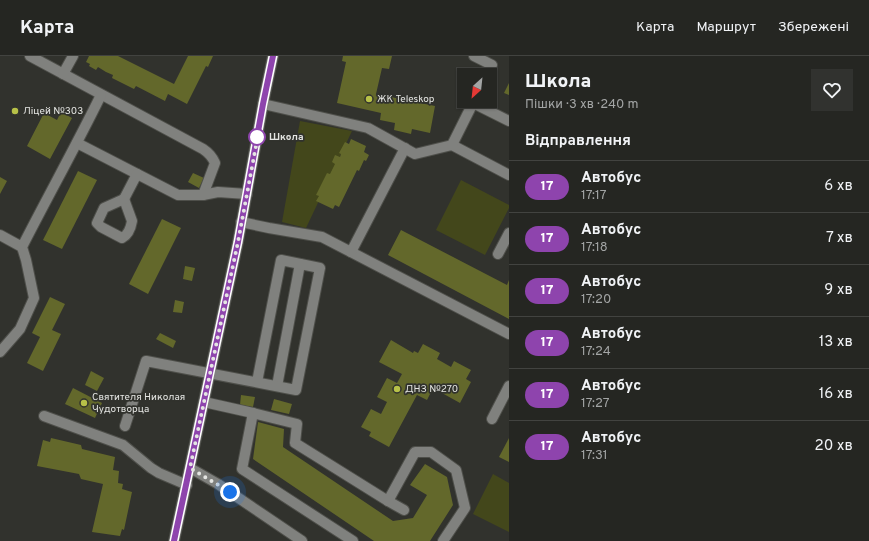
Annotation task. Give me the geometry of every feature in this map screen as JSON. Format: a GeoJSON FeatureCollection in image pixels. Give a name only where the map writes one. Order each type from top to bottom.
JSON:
{"type":"FeatureCollection","features":[{"type":"Feature","properties":{"kind":"street"},"geometry":{"type":"LineString","coordinates":[[30,56],[209,153],[215,163],[203,195]]}},
{"type":"Feature","properties":{"kind":"street"},"geometry":{"type":"LineString","coordinates":[[63,74],[73,56]]}},
{"type":"Feature","properties":{"kind":"street"},"geometry":{"type":"LineString","coordinates":[[174,541],[247,194],[273,56]]}},
{"type":"Feature","properties":{"kind":"street"},"geometry":{"type":"LineString","coordinates":[[474,56],[492,65],[490,68]]}},
{"type":"Feature","properties":{"kind":"street"},"geometry":{"type":"LineString","coordinates":[[0,352],[20,330],[34,298],[22,247],[101,95]]}},
{"type":"Feature","properties":{"kind":"street"},"geometry":{"type":"LineString","coordinates":[[263,104],[368,128],[415,154],[452,145],[509,175]]}},
{"type":"Feature","properties":{"kind":"street"},"geometry":{"type":"LineString","coordinates":[[452,145],[471,108]]}},
{"type":"Feature","properties":{"kind":"street"},"geometry":{"type":"LineString","coordinates":[[485,108],[509,121]]}},
{"type":"Feature","properties":{"kind":"street"},"geometry":{"type":"LineString","coordinates":[[77,143],[178,194],[203,195],[218,192],[247,194]]}},
{"type":"Feature","properties":{"kind":"street"},"geometry":{"type":"LineString","coordinates":[[351,252],[405,148]]}},
{"type":"Feature","properties":{"kind":"street"},"geometry":{"type":"LineString","coordinates":[[124,199],[137,174]]}},
{"type":"Feature","properties":{"kind":"street"},"geometry":{"type":"LineString","coordinates":[[241,222],[322,237],[509,334]]}},
{"type":"Feature","properties":{"kind":"street"},"geometry":{"type":"LineString","coordinates":[[498,254],[509,233]]}},
{"type":"Feature","properties":{"kind":"street"},"geometry":{"type":"LineString","coordinates":[[0,235],[22,247]]}},
{"type":"Feature","properties":{"kind":"street"},"geometry":{"type":"LineString","coordinates":[[125,426],[146,361],[210,372],[257,382],[296,390],[320,268],[281,260],[257,382]]}},
{"type":"Feature","properties":{"kind":"street"},"geometry":{"type":"LineString","coordinates":[[277,386],[300,264]]}},
{"type":"Feature","properties":{"kind":"street"},"geometry":{"type":"LineString","coordinates":[[492,419],[509,386]]}},
{"type":"Feature","properties":{"kind":"street"},"geometry":{"type":"LineString","coordinates":[[204,402],[297,424],[295,443],[404,510]]}},
{"type":"Feature","properties":{"kind":"street"},"geometry":{"type":"LineString","coordinates":[[253,413],[242,468],[353,541]]}},
{"type":"Feature","properties":{"kind":"street"},"geometry":{"type":"LineString","coordinates":[[44,416],[123,445],[155,471],[187,485]]}},
{"type":"Feature","properties":{"kind":"street"},"geometry":{"type":"LineString","coordinates":[[388,501],[416,452],[431,452],[456,470],[465,508],[442,541]]}},
{"type":"Feature","properties":{"kind":"street"},"geometry":{"type":"LineString","coordinates":[[190,468],[218,484],[302,541]]}},
{"type":"Feature","properties":{"kind":"green space"},"geometry":{"type":"Polygon","coordinates":[[[300,121],[352,131],[306,228],[282,222],[300,121]]]}},
{"type":"Feature","properties":{"kind":"green space"},"geometry":{"type":"Polygon","coordinates":[[[461,180],[509,205],[509,208],[485,255],[436,230],[461,180]]]}},
{"type":"Feature","properties":{"kind":"green space"},"geometry":{"type":"Polygon","coordinates":[[[493,474],[509,483],[509,532],[473,514],[493,474]]]}},
{"type":"Feature","properties":{"kind":"building"},"geometry":{"type":"Polygon","coordinates":[[[89,56],[118,56],[174,84],[188,56],[213,56],[208,67],[206,66],[187,104],[168,94],[165,101],[136,86],[134,89],[112,78],[113,75],[98,67],[96,70],[89,66],[90,64],[86,62],[89,56]]]}},
{"type":"Feature","properties":{"kind":"building","name":"ЖК Teleskop"},"geometry":{"type":"Polygon","coordinates":[[[343,56],[392,56],[389,69],[382,68],[376,94],[435,106],[430,133],[412,129],[411,134],[394,130],[395,123],[380,120],[381,113],[337,103],[346,62],[342,61],[343,56]]]}},
{"type":"Feature","properties":{"kind":"building"},"geometry":{"type":"Polygon","coordinates":[[[509,83],[509,95],[504,93],[509,83]]]}},
{"type":"Feature","properties":{"kind":"building"},"geometry":{"type":"Polygon","coordinates":[[[61,112],[72,118],[50,159],[27,146],[44,113],[57,120],[61,112]]]}},
{"type":"Feature","properties":{"kind":"building"},"geometry":{"type":"Polygon","coordinates":[[[351,139],[366,146],[364,152],[369,155],[366,161],[364,160],[359,171],[357,170],[339,207],[335,205],[333,209],[316,201],[319,196],[316,195],[327,173],[330,174],[335,164],[332,162],[335,155],[340,157],[341,154],[339,153],[345,142],[349,144],[351,139]]]}},
{"type":"Feature","properties":{"kind":"building"},"geometry":{"type":"Polygon","coordinates":[[[78,171],[97,180],[62,249],[43,240],[78,171]]]}},
{"type":"Feature","properties":{"kind":"building"},"geometry":{"type":"Polygon","coordinates":[[[193,173],[204,178],[199,188],[188,182],[193,173]]]}},
{"type":"Feature","properties":{"kind":"building"},"geometry":{"type":"Polygon","coordinates":[[[0,177],[7,181],[0,194],[0,177]]]}},
{"type":"Feature","properties":{"kind":"building"},"geometry":{"type":"Polygon","coordinates":[[[162,219],[181,228],[148,294],[129,284],[162,219]]]}},
{"type":"Feature","properties":{"kind":"building"},"geometry":{"type":"Polygon","coordinates":[[[401,230],[507,285],[509,280],[509,319],[388,255],[401,230]]]}},
{"type":"Feature","properties":{"kind":"building"},"geometry":{"type":"Polygon","coordinates":[[[185,266],[195,268],[192,281],[183,279],[185,266]]]}},
{"type":"Feature","properties":{"kind":"building"},"geometry":{"type":"Polygon","coordinates":[[[50,297],[65,304],[52,330],[61,334],[43,371],[27,363],[40,337],[32,333],[50,297]]]}},
{"type":"Feature","properties":{"kind":"building"},"geometry":{"type":"Polygon","coordinates":[[[175,300],[184,302],[182,313],[173,312],[175,300]]]}},
{"type":"Feature","properties":{"kind":"building"},"geometry":{"type":"Polygon","coordinates":[[[160,333],[176,341],[173,348],[156,339],[160,333]]]}},
{"type":"Feature","properties":{"kind":"building"},"geometry":{"type":"Polygon","coordinates":[[[391,340],[413,353],[414,351],[418,353],[423,344],[440,353],[437,359],[451,367],[454,361],[471,370],[466,379],[471,382],[460,403],[433,388],[427,400],[417,395],[389,447],[369,436],[371,432],[361,427],[371,409],[381,414],[387,402],[377,397],[387,378],[397,383],[402,374],[379,362],[391,340]]]}},
{"type":"Feature","properties":{"kind":"building"},"geometry":{"type":"Polygon","coordinates":[[[91,371],[104,378],[97,391],[85,385],[91,371]]]}},
{"type":"Feature","properties":{"kind":"building","name":"Святителя Николая Чудотворца"},"geometry":{"type":"Polygon","coordinates":[[[73,388],[102,403],[95,418],[65,404],[73,388]]]}},
{"type":"Feature","properties":{"kind":"building"},"geometry":{"type":"Polygon","coordinates":[[[241,395],[255,397],[253,407],[240,405],[241,395]]]}},
{"type":"Feature","properties":{"kind":"building"},"geometry":{"type":"Polygon","coordinates":[[[274,399],[292,404],[289,414],[271,410],[274,399]]]}},
{"type":"Feature","properties":{"kind":"building"},"geometry":{"type":"Polygon","coordinates":[[[258,422],[284,429],[283,447],[393,521],[413,518],[427,495],[410,485],[425,464],[447,477],[453,505],[430,541],[374,541],[253,459],[258,422]]]}},
{"type":"Feature","properties":{"kind":"building"},"geometry":{"type":"Polygon","coordinates":[[[51,438],[81,445],[82,449],[115,457],[113,470],[119,471],[118,483],[123,484],[122,489],[132,492],[124,530],[122,529],[120,536],[92,532],[103,484],[81,479],[79,474],[37,466],[43,440],[50,442],[51,438]]]}},
{"type":"Feature","properties":{"kind":"building"},"geometry":{"type":"Polygon","coordinates":[[[509,438],[509,462],[499,457],[509,438]]]}},
{"type":"Feature","properties":{"kind":"bus line","name":"17"},"geometry":{"type":"LineString","coordinates":[[174,541],[238,242],[273,56]]}},
{"type":"Feature","properties":{"kind":"place","name":"ЖК Teleskop"},"geometry":{"type":"Point","coordinates":[369,99]}},
{"type":"Feature","properties":{"kind":"place","name":"Ліцей №303"},"geometry":{"type":"Point","coordinates":[15,111]}},
{"type":"Feature","properties":{"kind":"place","name":"Школа"},"geometry":{"type":"Point","coordinates":[257,137]}},
{"type":"Feature","properties":{"kind":"place","name":"ДНЗ №270"},"geometry":{"type":"Point","coordinates":[397,389]}},
{"type":"Feature","properties":{"kind":"place","name":"Святителя Николая Чудотворца"},"geometry":{"type":"Point","coordinates":[84,403]}},
{"type":"Feature","properties":{"kind":"route"},"geometry":{"type":"LineString","coordinates":[[230,492],[190,468],[238,242],[258,135],[257,137]]}}]}
